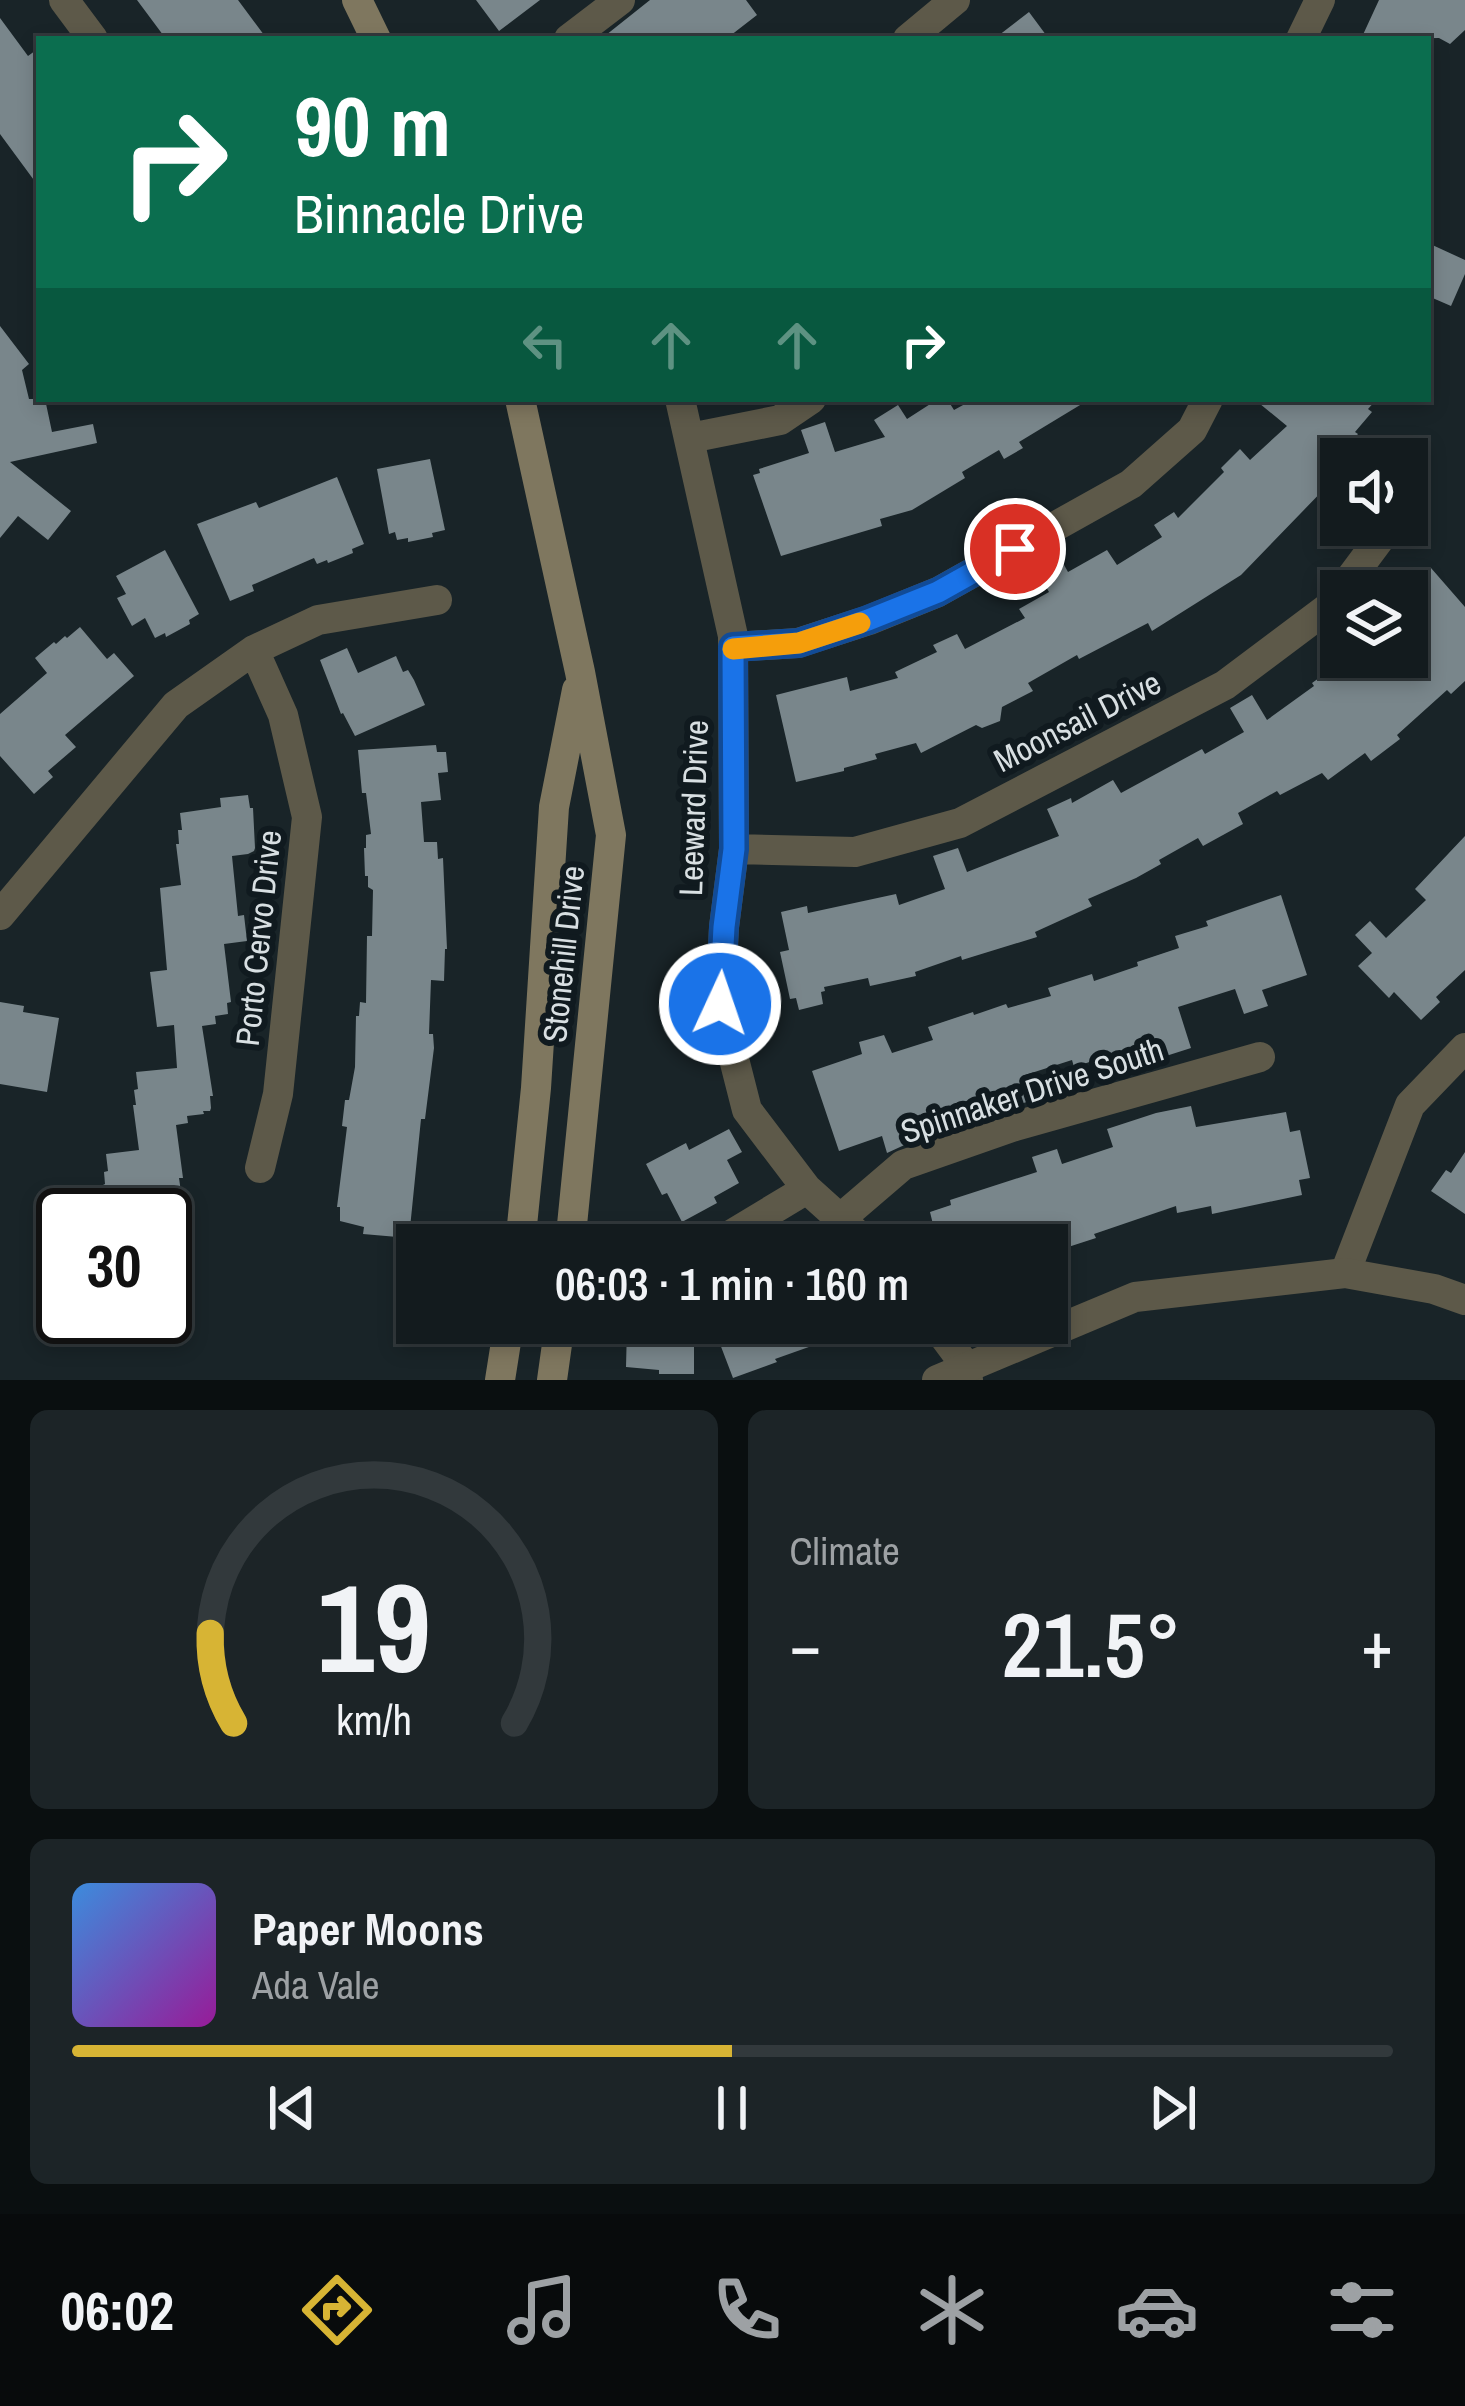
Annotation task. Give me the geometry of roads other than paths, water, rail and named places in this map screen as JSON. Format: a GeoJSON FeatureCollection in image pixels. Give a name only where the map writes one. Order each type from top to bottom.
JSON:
{"type":"FeatureCollection","features":[{"type":"Feature","properties":{"kind":"main road"},"geometry":{"type":"LineString","coordinates":[[357,0],[375,36]]}},
{"type":"Feature","properties":{"kind":"main road","name":"Stonehill Drive"},"geometry":{"type":"LineString","coordinates":[[521,402],[611,835],[572,1224]]}},
{"type":"Feature","properties":{"kind":"main road","name":"Stonehill Drive"},"geometry":{"type":"LineString","coordinates":[[522,1224],[554,807],[580,672]]}},
{"type":"Feature","properties":{"kind":"main road"},"geometry":{"type":"LineString","coordinates":[[500,1380],[505,1344]]}},
{"type":"Feature","properties":{"kind":"main road"},"geometry":{"type":"LineString","coordinates":[[552,1380],[557,1344]]}},
{"type":"Feature","properties":{"kind":"street"},"geometry":{"type":"LineString","coordinates":[[64,0],[91,36]]}},
{"type":"Feature","properties":{"kind":"street"},"geometry":{"type":"LineString","coordinates":[[912,36],[955,0]]}},
{"type":"Feature","properties":{"kind":"street"},"geometry":{"type":"LineString","coordinates":[[1302,36],[1320,0]]}},
{"type":"Feature","properties":{"kind":"street"},"geometry":{"type":"LineString","coordinates":[[572,36],[600,6]]}},
{"type":"Feature","properties":{"kind":"street","name":"Leeward Drive"},"geometry":{"type":"LineString","coordinates":[[681,402],[733,647],[734,849],[720,1004],[748,1110],[807,1189],[846,1224]]}},
{"type":"Feature","properties":{"kind":"street"},"geometry":{"type":"LineString","coordinates":[[690,438],[780,420],[807,402]]}},
{"type":"Feature","properties":{"kind":"street"},"geometry":{"type":"LineString","coordinates":[[733,647],[799,643],[938,592],[1131,484],[1192,430],[1206,402]]}},
{"type":"Feature","properties":{"kind":"street","name":"Moonsail Drive"},"geometry":{"type":"LineString","coordinates":[[734,849],[855,852],[960,823],[1225,685],[1329,607],[1374,546]]}},
{"type":"Feature","properties":{"kind":"street"},"geometry":{"type":"LineString","coordinates":[[0,915],[176,705],[254,650],[318,620],[437,600]]}},
{"type":"Feature","properties":{"kind":"street","name":"Porto Cervo Drive"},"geometry":{"type":"LineString","coordinates":[[254,650],[283,715],[307,817],[278,1094],[260,1168]]}},
{"type":"Feature","properties":{"kind":"street"},"geometry":{"type":"LineString","coordinates":[[1345,1273],[1410,1105],[1465,1048]]}},
{"type":"Feature","properties":{"kind":"street","name":"Spinnaker Drive South"},"geometry":{"type":"LineString","coordinates":[[840,1219],[903,1166],[1016,1126],[1260,1057]]}},
{"type":"Feature","properties":{"kind":"street"},"geometry":{"type":"LineString","coordinates":[[748,1224],[807,1189]]}},
{"type":"Feature","properties":{"kind":"street"},"geometry":{"type":"LineString","coordinates":[[943,1344],[957,1375],[1135,1297],[1345,1273],[1434,1289],[1465,1300]]}}]}
